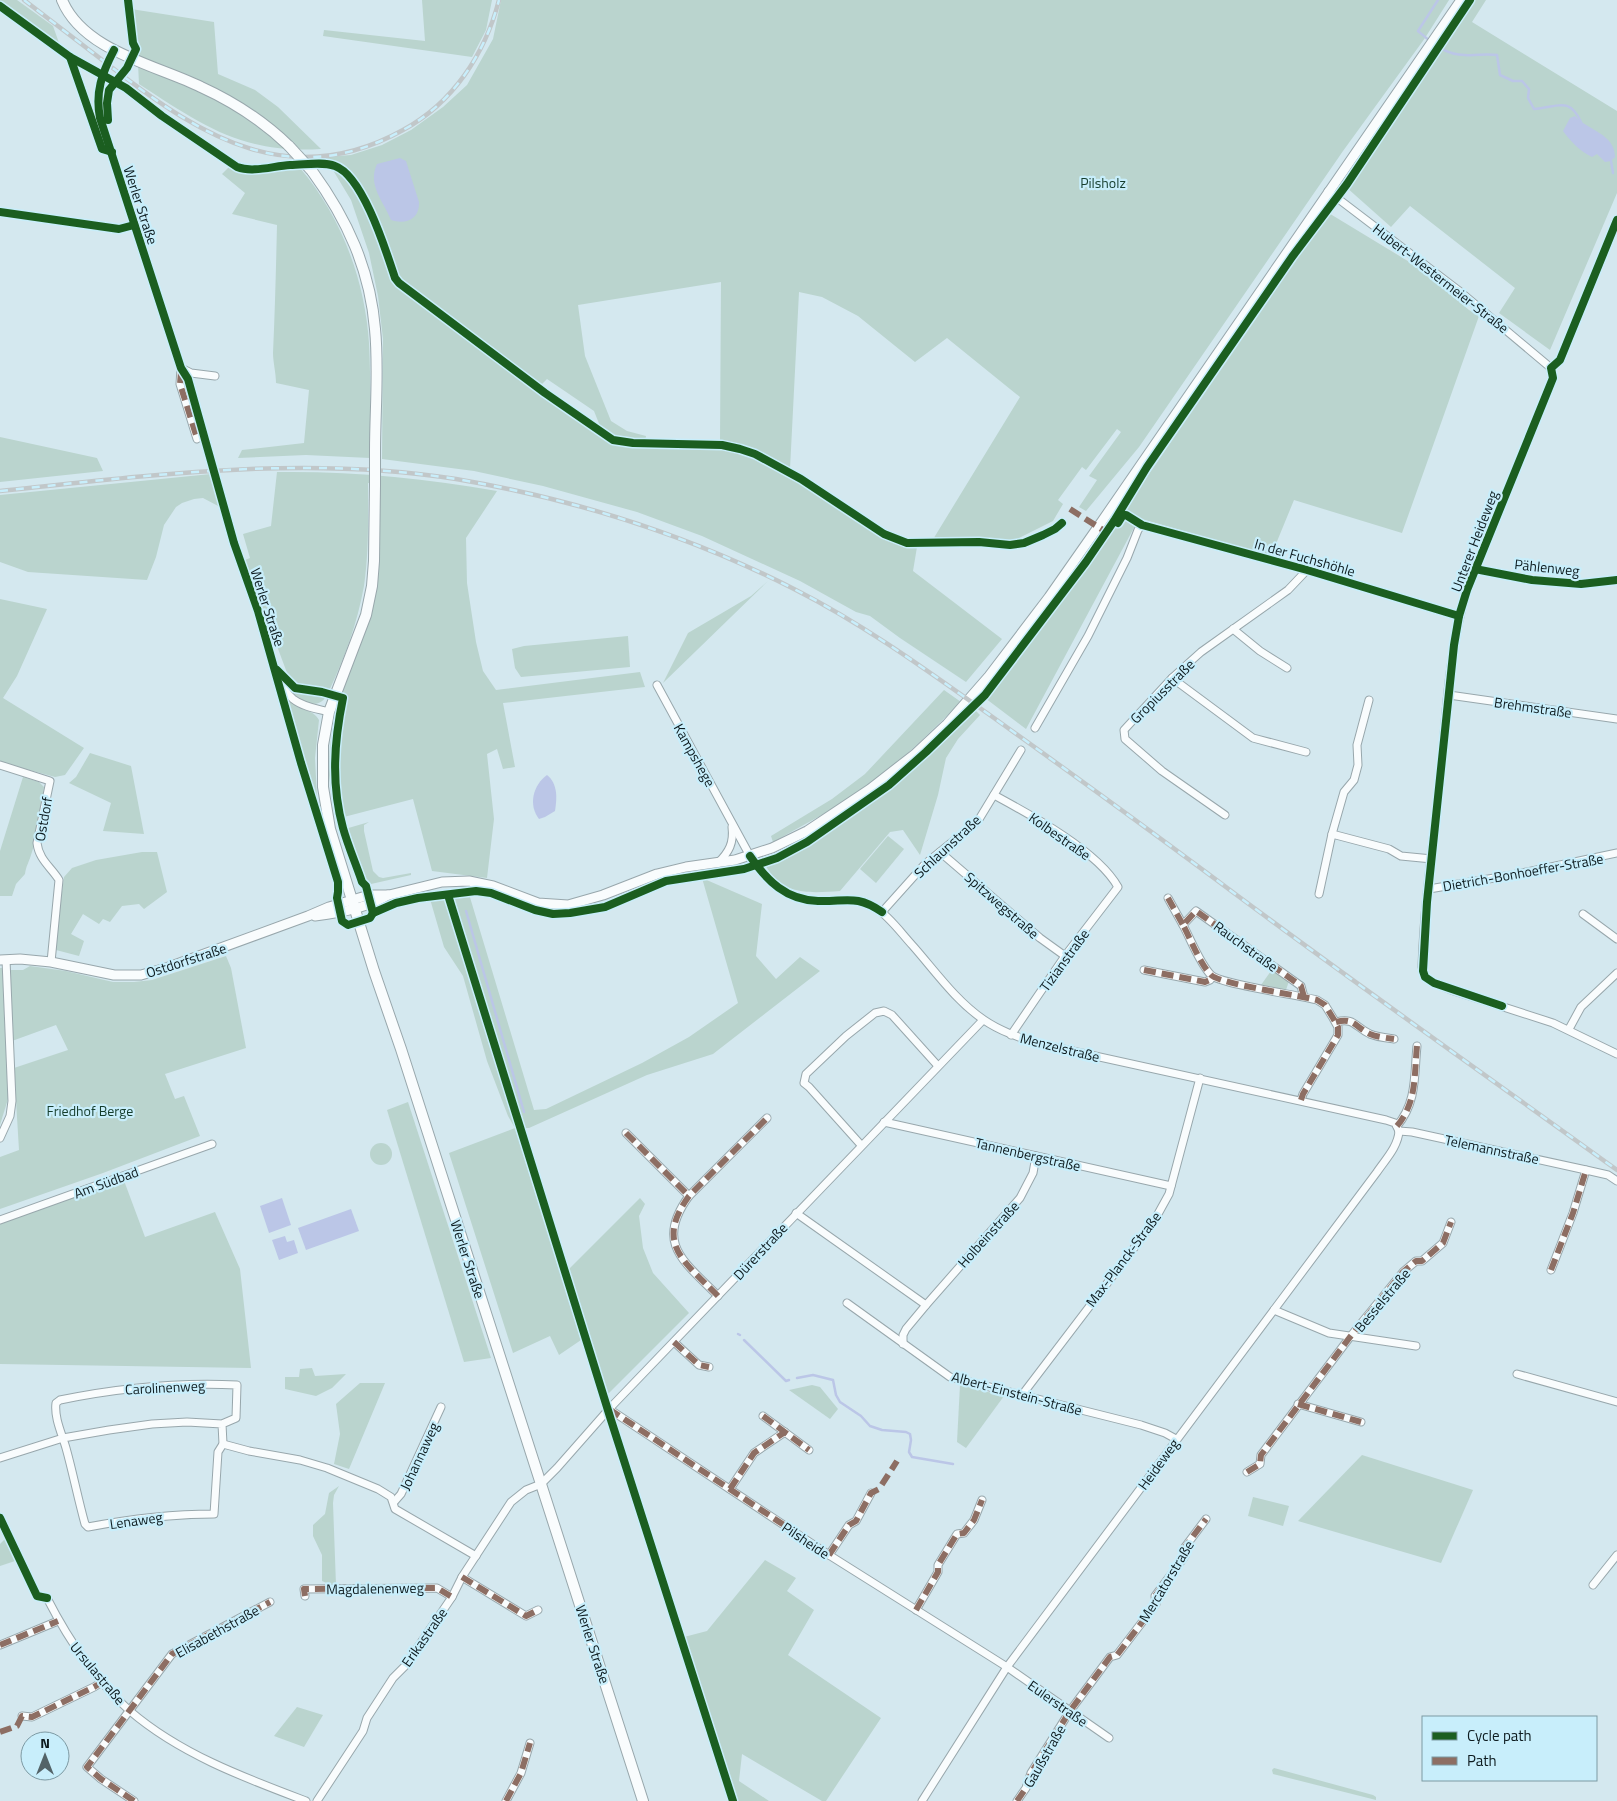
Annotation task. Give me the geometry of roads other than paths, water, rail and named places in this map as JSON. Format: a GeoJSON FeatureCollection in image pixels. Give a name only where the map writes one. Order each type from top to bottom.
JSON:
{"type":"FeatureCollection","features":[{"type":"Feature","properties":{"kind":"main road","name":"Werler Straße"},"geometry":{"type":"LineString","coordinates":[[62,0],[74,21],[90,36],[114,50],[225,98],[268,127],[312,171],[344,220],[361,261],[370,295],[376,340],[374,566],[366,615],[329,712],[322,771],[324,803],[353,904],[643,1801]]}},
{"type":"Feature","properties":{"kind":"main road","name":"Ostdorfstraße"},"geometry":{"type":"LineString","coordinates":[[3,960],[51,962],[114,975],[141,975],[175,965],[329,907],[353,904],[373,894],[389,894],[442,882],[469,881],[493,886],[538,903],[568,905],[603,895],[656,874],[750,856],[777,846],[806,831],[870,789],[915,754],[978,691],[1089,540],[1461,0]]}},
{"type":"Feature","properties":{"kind":"street","name":"Werler Straße"},"geometry":{"type":"LineString","coordinates":[[114,50],[100,81],[98,90],[99,109],[134,225],[181,368],[180,384],[197,438]]}},
{"type":"Feature","properties":{"kind":"street","name":"Hubert-Westermeier-Straße"},"geometry":{"type":"LineString","coordinates":[[1328,192],[1458,290],[1551,368]]}},
{"type":"Feature","properties":{"kind":"street"},"geometry":{"type":"LineString","coordinates":[[0,212],[119,229],[134,225]]}},
{"type":"Feature","properties":{"kind":"street","name":"Unterer Heideweg"},"geometry":{"type":"LineString","coordinates":[[1569,1029],[1454,991],[1430,981],[1424,974],[1422,967],[1454,645],[1459,616],[1475,569],[1552,378],[1551,368],[1560,360],[1617,220]]}},
{"type":"Feature","properties":{"kind":"street"},"geometry":{"type":"LineString","coordinates":[[181,368],[191,373],[215,376]]}},
{"type":"Feature","properties":{"kind":"street","name":"In der Fuchshöhle"},"geometry":{"type":"LineString","coordinates":[[1035,728],[1088,636],[1142,524],[1307,570],[1459,616]]}},
{"type":"Feature","properties":{"kind":"street","name":"Werler Straße"},"geometry":{"type":"LineString","coordinates":[[237,553],[258,611],[275,668],[285,690],[293,699],[303,705],[329,712]]}},
{"type":"Feature","properties":{"kind":"street","name":"Pählenweg"},"geometry":{"type":"LineString","coordinates":[[1475,569],[1532,580],[1581,584],[1617,580]]}},
{"type":"Feature","properties":{"kind":"street","name":"Gropiusstraße"},"geometry":{"type":"LineString","coordinates":[[1225,815],[1162,771],[1125,739],[1124,730],[1172,678],[1201,652],[1288,590],[1307,570]]}},
{"type":"Feature","properties":{"kind":"street"},"geometry":{"type":"LineString","coordinates":[[1233,629],[1260,651],[1287,668]]}},
{"type":"Feature","properties":{"kind":"street"},"geometry":{"type":"LineString","coordinates":[[1172,678],[1253,738],[1306,752]]}},
{"type":"Feature","properties":{"kind":"street","name":"Kampshege"},"geometry":{"type":"LineString","coordinates":[[657,685],[750,856]]}},
{"type":"Feature","properties":{"kind":"street","name":"Brehmstraße"},"geometry":{"type":"LineString","coordinates":[[1449,695],[1617,719]]}},
{"type":"Feature","properties":{"kind":"street"},"geometry":{"type":"LineString","coordinates":[[1319,894],[1332,834],[1344,792],[1354,780],[1358,765],[1357,745],[1369,700]]}},
{"type":"Feature","properties":{"kind":"street","name":"Schlaunstraße"},"geometry":{"type":"LineString","coordinates":[[882,912],[925,864],[978,821],[1021,750]]}},
{"type":"Feature","properties":{"kind":"street","name":"Ostdorf"},"geometry":{"type":"LineString","coordinates":[[0,765],[50,781],[37,843],[43,861],[59,880],[51,962]]}},
{"type":"Feature","properties":{"kind":"street","name":"Kolbestraße"},"geometry":{"type":"LineString","coordinates":[[994,795],[1036,818],[1094,860],[1113,878],[1118,887]]}},
{"type":"Feature","properties":{"kind":"street"},"geometry":{"type":"LineString","coordinates":[[718,863],[730,849],[732,824]]}},
{"type":"Feature","properties":{"kind":"street"},"geometry":{"type":"LineString","coordinates":[[1332,834],[1389,849],[1401,856],[1432,859]]}},
{"type":"Feature","properties":{"kind":"street","name":"Spitzwegstraße"},"geometry":{"type":"LineString","coordinates":[[940,852],[1040,938],[1065,956]]}},
{"type":"Feature","properties":{"kind":"street","name":"Dietrich-Bonhoeffer-Straße"},"geometry":{"type":"LineString","coordinates":[[1429,889],[1512,875],[1617,853]]}},
{"type":"Feature","properties":{"kind":"street","name":"Menzelstraße"},"geometry":{"type":"LineString","coordinates":[[750,856],[768,879],[789,895],[819,902],[849,899],[863,901],[882,912],[961,1000],[983,1020],[1011,1035],[1392,1121],[1398,1129]]}},
{"type":"Feature","properties":{"kind":"street","name":"Tizianstraße"},"geometry":{"type":"LineString","coordinates":[[1011,1035],[1065,956],[1118,887]]}},
{"type":"Feature","properties":{"kind":"street"},"geometry":{"type":"LineString","coordinates":[[1168,898],[1212,977]]}},
{"type":"Feature","properties":{"kind":"street","name":"Rauchstraße"},"geometry":{"type":"LineString","coordinates":[[1183,925],[1196,911],[1301,986],[1304,997]]}},
{"type":"Feature","properties":{"kind":"street"},"geometry":{"type":"LineString","coordinates":[[1583,914],[1617,939]]}},
{"type":"Feature","properties":{"kind":"street"},"geometry":{"type":"LineString","coordinates":[[0,1138],[10,1116],[12,1101],[3,960]]}},
{"type":"Feature","properties":{"kind":"street","name":"Rauchstraße"},"geometry":{"type":"LineString","coordinates":[[1144,970],[1205,982],[1212,977],[1321,1001],[1336,1022]]}},
{"type":"Feature","properties":{"kind":"street"},"geometry":{"type":"LineString","coordinates":[[1617,973],[1581,1007],[1569,1029],[1617,1054]]}},
{"type":"Feature","properties":{"kind":"street"},"geometry":{"type":"LineString","coordinates":[[862,1145],[804,1083],[806,1074],[875,1013],[884,1011],[892,1015],[938,1066]]}},
{"type":"Feature","properties":{"kind":"street","name":"Dürerstraße"},"geometry":{"type":"LineString","coordinates":[[541,1484],[608,1409],[983,1020]]}},
{"type":"Feature","properties":{"kind":"street"},"geometry":{"type":"LineString","coordinates":[[1301,1100],[1338,1035],[1336,1022],[1350,1021],[1369,1034],[1394,1039]]}},
{"type":"Feature","properties":{"kind":"street","name":"Heideweg"},"geometry":{"type":"LineString","coordinates":[[922,1801],[1007,1667],[1390,1153],[1397,1140],[1398,1129],[1411,1102],[1417,1046]]}},
{"type":"Feature","properties":{"kind":"street","name":"Max-Planck-Straße"},"geometry":{"type":"LineString","coordinates":[[1022,1395],[1153,1223],[1171,1186],[1200,1078]]}},
{"type":"Feature","properties":{"kind":"street"},"geometry":{"type":"LineString","coordinates":[[718,1296],[682,1259],[676,1249],[673,1239],[676,1218],[689,1196],[766,1118]]}},
{"type":"Feature","properties":{"kind":"street","name":"Tannenbergstraße"},"geometry":{"type":"LineString","coordinates":[[884,1122],[1171,1186]]}},
{"type":"Feature","properties":{"kind":"street","name":"Telemannstraße"},"geometry":{"type":"LineString","coordinates":[[1398,1129],[1608,1175],[1617,1181]]}},
{"type":"Feature","properties":{"kind":"street"},"geometry":{"type":"LineString","coordinates":[[626,1133],[689,1196]]}},
{"type":"Feature","properties":{"kind":"street","name":"Am Südbad"},"geometry":{"type":"LineString","coordinates":[[0,1220],[212,1144]]}},
{"type":"Feature","properties":{"kind":"street","name":"Holbeinstraße"},"geometry":{"type":"LineString","coordinates":[[903,1344],[903,1335],[906,1329],[1020,1198],[1033,1173],[1036,1156]]}},
{"type":"Feature","properties":{"kind":"street"},"geometry":{"type":"LineString","coordinates":[[1551,1270],[1567,1230],[1586,1170]]}},
{"type":"Feature","properties":{"kind":"street"},"geometry":{"type":"LineString","coordinates":[[796,1213],[926,1305]]}},
{"type":"Feature","properties":{"kind":"street","name":"Besselstraße"},"geometry":{"type":"LineString","coordinates":[[1247,1472],[1260,1464],[1261,1455],[1298,1404],[1403,1272],[1416,1261],[1422,1261],[1443,1243],[1451,1222]]}},
{"type":"Feature","properties":{"kind":"street","name":"Albert-Einstein-Straße"},"geometry":{"type":"LineString","coordinates":[[847,1303],[950,1377],[1141,1425],[1176,1439]]}},
{"type":"Feature","properties":{"kind":"street"},"geometry":{"type":"LineString","coordinates":[[1274,1310],[1330,1333],[1416,1346]]}},
{"type":"Feature","properties":{"kind":"street"},"geometry":{"type":"LineString","coordinates":[[674,1342],[699,1365],[709,1367]]}},
{"type":"Feature","properties":{"kind":"street"},"geometry":{"type":"LineString","coordinates":[[1517,1374],[1617,1402]]}},
{"type":"Feature","properties":{"kind":"street","name":"Carolinenweg"},"geometry":{"type":"LineString","coordinates":[[54,1410],[56,1403],[60,1400],[129,1388],[176,1384],[237,1385],[236,1418],[222,1424]]}},
{"type":"Feature","properties":{"kind":"street"},"geometry":{"type":"LineString","coordinates":[[1298,1404],[1361,1422]]}},
{"type":"Feature","properties":{"kind":"street","name":"Johannaweg"},"geometry":{"type":"LineString","coordinates":[[394,1502],[401,1494],[441,1408]]}},
{"type":"Feature","properties":{"kind":"street","name":"Pilsheide"},"geometry":{"type":"LineString","coordinates":[[608,1409],[829,1555],[1007,1667]]}},
{"type":"Feature","properties":{"kind":"street","name":"Lenaweg"},"geometry":{"type":"LineString","coordinates":[[54,1410],[85,1524],[88,1527],[135,1518],[176,1514],[214,1514],[218,1452],[223,1444],[222,1424]]}},
{"type":"Feature","properties":{"kind":"street"},"geometry":{"type":"LineString","coordinates":[[763,1416],[809,1450]]}},
{"type":"Feature","properties":{"kind":"street"},"geometry":{"type":"LineString","coordinates":[[0,1458],[63,1438],[109,1430],[152,1424],[187,1422],[222,1424]]}},
{"type":"Feature","properties":{"kind":"street"},"geometry":{"type":"LineString","coordinates":[[730,1489],[754,1453],[785,1432]]}},
{"type":"Feature","properties":{"kind":"street"},"geometry":{"type":"LineString","coordinates":[[223,1444],[248,1451],[300,1460],[328,1468],[378,1489],[391,1497],[395,1509],[476,1556]]}},
{"type":"Feature","properties":{"kind":"street","name":"Erikastraße"},"geometry":{"type":"LineString","coordinates":[[317,1801],[363,1731],[367,1718],[393,1678],[405,1666],[452,1597],[462,1577],[511,1502],[526,1490],[541,1484]]}},
{"type":"Feature","properties":{"kind":"street"},"geometry":{"type":"LineString","coordinates":[[829,1555],[849,1525],[856,1521],[871,1494]]}},
{"type":"Feature","properties":{"kind":"street"},"geometry":{"type":"LineString","coordinates":[[916,1610],[938,1572],[938,1565],[957,1534],[964,1533],[974,1520],[982,1500]]}},
{"type":"Feature","properties":{"kind":"street","name":"Ursulastraße"},"geometry":{"type":"LineString","coordinates":[[0,1518],[37,1596],[47,1598],[74,1645],[102,1682],[130,1710],[156,1731],[215,1764],[306,1801]]}},
{"type":"Feature","properties":{"kind":"street","name":"Mercatorstraße"},"geometry":{"type":"LineString","coordinates":[[1070,1711],[1110,1657],[1116,1655],[1156,1604],[1155,1596],[1184,1556],[1185,1547],[1206,1519]]}},
{"type":"Feature","properties":{"kind":"street"},"geometry":{"type":"LineString","coordinates":[[1593,1585],[1617,1555]]}},
{"type":"Feature","properties":{"kind":"street"},"geometry":{"type":"LineString","coordinates":[[462,1577],[526,1616],[538,1610]]}},
{"type":"Feature","properties":{"kind":"street","name":"Magdalenenweg"},"geometry":{"type":"LineString","coordinates":[[305,1596],[304,1589],[437,1588],[452,1597]]}},
{"type":"Feature","properties":{"kind":"street","name":"Elisabethstraße"},"geometry":{"type":"LineString","coordinates":[[134,1801],[101,1779],[87,1767],[172,1654],[270,1602]]}},
{"type":"Feature","properties":{"kind":"street"},"geometry":{"type":"LineString","coordinates":[[0,1645],[58,1620]]}},
{"type":"Feature","properties":{"kind":"street","name":"Eulerstraße"},"geometry":{"type":"LineString","coordinates":[[1007,1667],[1109,1738]]}},
{"type":"Feature","properties":{"kind":"street"},"geometry":{"type":"LineString","coordinates":[[22,1716],[32,1717],[94,1688],[102,1682]]}},
{"type":"Feature","properties":{"kind":"street","name":"Gaußstraße"},"geometry":{"type":"LineString","coordinates":[[1018,1801],[1032,1773],[1070,1711]]}},
{"type":"Feature","properties":{"kind":"street"},"geometry":{"type":"LineString","coordinates":[[506,1801],[521,1773],[530,1743]]}},
{"type":"Feature","properties":{"kind":"water"},"geometry":{"type":"Polygon","coordinates":[[[1575,116],[1611,143],[1615,157],[1611,161],[1605,162],[1597,154],[1592,157],[1588,155],[1566,135],[1563,131],[1570,118],[1575,116]]]}},
{"type":"Feature","properties":{"kind":"water"},"geometry":{"type":"Polygon","coordinates":[[[400,158],[406,161],[419,202],[419,208],[415,216],[402,222],[391,220],[375,186],[374,179],[377,164],[400,158]]]}},
{"type":"Feature","properties":{"kind":"water"},"geometry":{"type":"Polygon","coordinates":[[[547,775],[555,787],[555,811],[539,819],[533,802],[535,790],[547,775]]]}},
{"type":"Feature","properties":{"kind":"water"},"geometry":{"type":"Polygon","coordinates":[[[282,1198],[291,1225],[269,1233],[260,1206],[282,1198]]]}},
{"type":"Feature","properties":{"kind":"water"},"geometry":{"type":"Polygon","coordinates":[[[351,1209],[359,1231],[306,1250],[298,1228],[351,1209]]]}},
{"type":"Feature","properties":{"kind":"water"},"geometry":{"type":"Polygon","coordinates":[[[285,1236],[287,1242],[294,1240],[298,1253],[279,1260],[272,1240],[285,1236]]]}},
{"type":"Feature","properties":{"kind":"waterway"},"geometry":{"type":"LineString","coordinates":[[1438,0],[1418,31],[1439,48],[1451,53],[1497,55],[1500,75],[1513,81],[1522,81],[1529,89],[1528,98],[1534,109],[1556,105],[1567,106],[1577,114],[1581,122]]}},
{"type":"Feature","properties":{"kind":"waterway"},"geometry":{"type":"LineString","coordinates":[[1611,161],[1613,173]]}},
{"type":"Feature","properties":{"kind":"waterway"},"geometry":{"type":"LineString","coordinates":[[466,911],[524,1112]]}},
{"type":"Feature","properties":{"kind":"waterway"},"geometry":{"type":"LineString","coordinates":[[744,1340],[786,1381],[789,1380]]}},
{"type":"Feature","properties":{"kind":"waterway"},"geometry":{"type":"LineString","coordinates":[[797,1378],[813,1375],[833,1380],[836,1395],[840,1402],[861,1416],[870,1426],[882,1430],[910,1434],[909,1452],[912,1457],[953,1464]]}},
{"type":"Feature","properties":{"kind":"railway"},"geometry":{"type":"LineString","coordinates":[[24,0],[147,94],[181,116],[215,135],[250,149],[286,156],[324,156],[362,148],[403,130],[421,119],[452,91],[476,58],[493,20],[499,0]]}},
{"type":"Feature","properties":{"kind":"railway"},"geometry":{"type":"LineString","coordinates":[[0,491],[228,470],[342,468],[399,472],[456,479],[544,497],[629,521],[713,552],[820,603],[869,632],[917,664],[1617,1170]]}},
{"type":"Feature","properties":{"kind":"park label","name":"Pilsholz"},"geometry":{"type":"Point","coordinates":[1103,182]}},
{"type":"Feature","properties":{"kind":"park label","name":"Friedhof Berge"},"geometry":{"type":"Point","coordinates":[90,1110]}}]}
